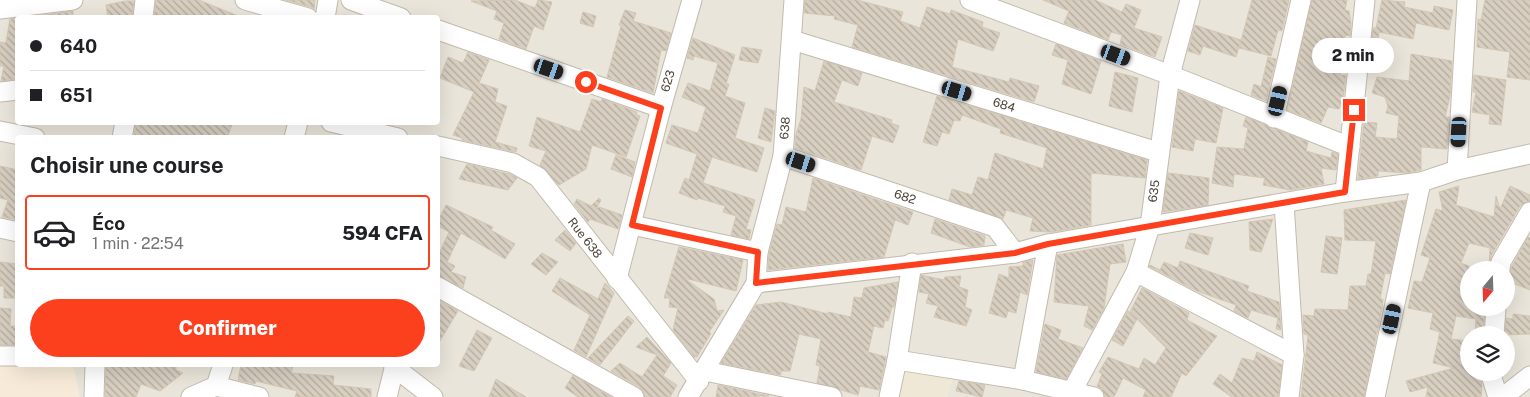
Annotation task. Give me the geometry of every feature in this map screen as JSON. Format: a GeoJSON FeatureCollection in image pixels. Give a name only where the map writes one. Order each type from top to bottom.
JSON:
{"type":"FeatureCollection","features":[{"type":"Feature","properties":{"kind":"street"},"geometry":{"type":"LineString","coordinates":[[0,9],[50,1],[73,0]]}},
{"type":"Feature","properties":{"kind":"street"},"geometry":{"type":"LineString","coordinates":[[143,15],[145,0]]}},
{"type":"Feature","properties":{"kind":"street"},"geometry":{"type":"LineString","coordinates":[[245,0],[298,15]]}},
{"type":"Feature","properties":{"kind":"street"},"geometry":{"type":"LineString","coordinates":[[326,15],[328,0]]}},
{"type":"Feature","properties":{"kind":"street"},"geometry":{"type":"LineString","coordinates":[[350,0],[392,15]]}},
{"type":"Feature","properties":{"kind":"street","name":"623"},"geometry":{"type":"LineString","coordinates":[[617,279],[661,108],[692,0]]}},
{"type":"Feature","properties":{"kind":"street","name":"638"},"geometry":{"type":"LineString","coordinates":[[756,283],[758,252],[783,156],[794,0]]}},
{"type":"Feature","properties":{"kind":"street"},"geometry":{"type":"LineString","coordinates":[[970,0],[1170,75],[1350,147]]}},
{"type":"Feature","properties":{"kind":"street","name":"635"},"geometry":{"type":"LineString","coordinates":[[1071,394],[1136,272],[1150,226],[1158,152],[1170,75],[1190,0]]}},
{"type":"Feature","properties":{"kind":"street"},"geometry":{"type":"LineString","coordinates":[[1274,118],[1301,0]]}},
{"type":"Feature","properties":{"kind":"street"},"geometry":{"type":"LineString","coordinates":[[1345,192],[1364,0]]}},
{"type":"Feature","properties":{"kind":"street"},"geometry":{"type":"LineString","coordinates":[[1457,170],[1467,0]]}},
{"type":"Feature","properties":{"kind":"street"},"geometry":{"type":"LineString","coordinates":[[440,31],[661,108]]}},
{"type":"Feature","properties":{"kind":"street","name":"684"},"geometry":{"type":"LineString","coordinates":[[792,40],[1158,152]]}},
{"type":"Feature","properties":{"kind":"street"},"geometry":{"type":"LineString","coordinates":[[0,92],[15,90]]}},
{"type":"Feature","properties":{"kind":"street"},"geometry":{"type":"LineString","coordinates":[[344,125],[385,135]]}},
{"type":"Feature","properties":{"kind":"street"},"geometry":{"type":"LineString","coordinates":[[0,131],[20,135]]}},
{"type":"Feature","properties":{"kind":"street","name":"Rue 638"},"geometry":{"type":"LineString","coordinates":[[440,146],[513,163],[538,177],[617,279],[702,376]]}},
{"type":"Feature","properties":{"kind":"street"},"geometry":{"type":"LineString","coordinates":[[688,397],[756,283],[912,263],[1015,253],[1048,244],[1150,226],[1345,192],[1421,182],[1457,170],[1530,154]]}},
{"type":"Feature","properties":{"kind":"street","name":"682"},"geometry":{"type":"LineString","coordinates":[[783,156],[995,227],[1015,253]]}},
{"type":"Feature","properties":{"kind":"street"},"geometry":{"type":"LineString","coordinates":[[1375,397],[1421,182]]}},
{"type":"Feature","properties":{"kind":"street"},"geometry":{"type":"LineString","coordinates":[[1284,203],[1294,355],[1289,397]]}},
{"type":"Feature","properties":{"kind":"street"},"geometry":{"type":"LineString","coordinates":[[1501,261],[1530,212]]}},
{"type":"Feature","properties":{"kind":"street"},"geometry":{"type":"LineString","coordinates":[[632,225],[758,252]]}},
{"type":"Feature","properties":{"kind":"street"},"geometry":{"type":"LineString","coordinates":[[0,228],[15,231]]}},
{"type":"Feature","properties":{"kind":"street"},"geometry":{"type":"LineString","coordinates":[[1023,380],[1048,244]]}},
{"type":"Feature","properties":{"kind":"street"},"geometry":{"type":"LineString","coordinates":[[889,397],[897,360],[912,263]]}},
{"type":"Feature","properties":{"kind":"street"},"geometry":{"type":"LineString","coordinates":[[1136,272],[1294,355]]}},
{"type":"Feature","properties":{"kind":"street"},"geometry":{"type":"LineString","coordinates":[[440,288],[634,397]]}},
{"type":"Feature","properties":{"kind":"street"},"geometry":{"type":"LineString","coordinates":[[0,356],[15,356]]}},
{"type":"Feature","properties":{"kind":"street"},"geometry":{"type":"LineString","coordinates":[[897,360],[1023,380],[1071,394],[1094,397]]}},
{"type":"Feature","properties":{"kind":"street"},"geometry":{"type":"LineString","coordinates":[[94,367],[94,397]]}},
{"type":"Feature","properties":{"kind":"street"},"geometry":{"type":"LineString","coordinates":[[216,386],[222,367]]}},
{"type":"Feature","properties":{"kind":"street"},"geometry":{"type":"LineString","coordinates":[[388,397],[395,367]]}},
{"type":"Feature","properties":{"kind":"street"},"geometry":{"type":"LineString","coordinates":[[396,367],[433,397]]}},
{"type":"Feature","properties":{"kind":"street"},"geometry":{"type":"LineString","coordinates":[[702,376],[832,397]]}},
{"type":"Feature","properties":{"kind":"street"},"geometry":{"type":"LineString","coordinates":[[1502,397],[1530,376]]}},
{"type":"Feature","properties":{"kind":"street"},"geometry":{"type":"LineString","coordinates":[[1493,381],[1498,397]]}},
{"type":"Feature","properties":{"kind":"street"},"geometry":{"type":"LineString","coordinates":[[191,397],[216,386],[260,397]]}},
{"type":"Feature","properties":{"kind":"shaded area"},"geometry":{"type":"Polygon","coordinates":[[[0,0],[1530,0],[1530,397],[0,397],[0,0]]]}},
{"type":"Feature","properties":{"kind":"shaded area"},"geometry":{"type":"Polygon","coordinates":[[[0,362],[15,364],[15,367],[73,367],[80,397],[0,397],[0,362]]]}},
{"type":"Feature","properties":{"kind":"shaded area"},"geometry":{"type":"Polygon","coordinates":[[[901,367],[953,377],[948,397],[895,397],[901,367]]]}},
{"type":"Feature","properties":{"kind":"building"},"geometry":{"type":"Polygon","coordinates":[[[156,0],[199,0],[236,15],[154,15],[156,0]]]}},
{"type":"Feature","properties":{"kind":"building"},"geometry":{"type":"Polygon","coordinates":[[[286,0],[315,0],[314,9],[311,7],[286,0]]]}},
{"type":"Feature","properties":{"kind":"building"},"geometry":{"type":"Polygon","coordinates":[[[515,0],[535,8],[538,0],[552,2],[543,30],[534,26],[526,49],[499,39],[504,23],[494,19],[497,11],[471,1],[515,0]]]}},
{"type":"Feature","properties":{"kind":"building"},"geometry":{"type":"Polygon","coordinates":[[[805,0],[857,0],[903,12],[900,21],[920,28],[927,7],[950,14],[951,10],[983,22],[982,27],[1000,33],[993,51],[958,39],[952,67],[1009,82],[1010,78],[1039,86],[1034,102],[852,47],[858,25],[834,19],[835,16],[804,13],[805,0]]]}},
{"type":"Feature","properties":{"kind":"building"},"geometry":{"type":"Polygon","coordinates":[[[1043,0],[1095,0],[1122,12],[1126,4],[1141,10],[1134,28],[1162,37],[1155,57],[1120,44],[1122,35],[1111,32],[1108,40],[1064,23],[1069,11],[1043,0]]]}},
{"type":"Feature","properties":{"kind":"building"},"geometry":{"type":"Polygon","coordinates":[[[1252,0],[1289,0],[1282,31],[1278,30],[1271,56],[1239,48],[1252,0]]]}},
{"type":"Feature","properties":{"kind":"building"},"geometry":{"type":"Polygon","coordinates":[[[1312,0],[1347,0],[1345,10],[1349,11],[1351,23],[1350,36],[1345,35],[1340,75],[1346,75],[1343,98],[1339,109],[1328,107],[1321,123],[1287,110],[1312,0]]]}},
{"type":"Feature","properties":{"kind":"building"},"geometry":{"type":"Polygon","coordinates":[[[1382,0],[1405,2],[1404,7],[1433,13],[1434,6],[1453,10],[1449,30],[1416,23],[1413,39],[1379,32],[1378,41],[1372,40],[1373,28],[1376,28],[1382,0]]]}},
{"type":"Feature","properties":{"kind":"building"},"geometry":{"type":"Polygon","coordinates":[[[1485,0],[1530,0],[1530,80],[1507,77],[1510,52],[1477,47],[1478,19],[1481,20],[1485,0]]]}},
{"type":"Feature","properties":{"kind":"building"},"geometry":{"type":"Polygon","coordinates":[[[134,1],[132,15],[108,15],[106,5],[134,1]]]}},
{"type":"Feature","properties":{"kind":"building"},"geometry":{"type":"Polygon","coordinates":[[[625,10],[636,13],[633,21],[671,33],[666,51],[661,50],[653,93],[607,77],[621,26],[619,25],[625,10]]]}},
{"type":"Feature","properties":{"kind":"building"},"geometry":{"type":"Polygon","coordinates":[[[73,11],[73,15],[44,15],[73,11]]]}},
{"type":"Feature","properties":{"kind":"building"},"geometry":{"type":"Polygon","coordinates":[[[583,12],[596,16],[593,27],[580,23],[583,12]]]}},
{"type":"Feature","properties":{"kind":"building"},"geometry":{"type":"Polygon","coordinates":[[[15,18],[15,79],[1,81],[4,66],[0,66],[0,42],[6,43],[10,19],[15,18]]]}},
{"type":"Feature","properties":{"kind":"building"},"geometry":{"type":"Polygon","coordinates":[[[1195,25],[1241,40],[1236,57],[1203,46],[1200,55],[1188,51],[1195,25]]]}},
{"type":"Feature","properties":{"kind":"building"},"geometry":{"type":"Polygon","coordinates":[[[693,38],[735,55],[726,84],[729,84],[725,96],[745,103],[735,138],[764,148],[757,172],[712,157],[703,183],[755,200],[746,229],[751,230],[749,239],[731,235],[736,216],[723,212],[725,206],[698,198],[697,200],[679,193],[685,178],[689,180],[697,154],[666,143],[672,125],[698,133],[706,107],[682,97],[688,83],[710,91],[718,63],[694,56],[693,60],[687,58],[693,38]]]}},
{"type":"Feature","properties":{"kind":"building"},"geometry":{"type":"Polygon","coordinates":[[[1056,44],[1101,61],[1091,94],[1062,84],[1068,60],[1052,55],[1056,44]]]}},
{"type":"Feature","properties":{"kind":"building"},"geometry":{"type":"Polygon","coordinates":[[[742,47],[762,50],[758,63],[739,60],[742,47]]]}},
{"type":"Feature","properties":{"kind":"building"},"geometry":{"type":"Polygon","coordinates":[[[468,52],[489,60],[479,83],[498,89],[495,102],[507,106],[495,142],[517,148],[516,152],[462,140],[462,138],[453,135],[474,92],[440,78],[448,57],[463,63],[468,52]]]}},
{"type":"Feature","properties":{"kind":"building"},"geometry":{"type":"Polygon","coordinates":[[[1411,54],[1452,61],[1450,96],[1445,117],[1449,117],[1447,149],[1421,147],[1421,170],[1407,173],[1378,171],[1378,176],[1358,179],[1364,122],[1377,123],[1375,137],[1397,139],[1399,116],[1386,113],[1388,107],[1385,97],[1372,93],[1377,77],[1409,81],[1411,54]]]}},
{"type":"Feature","properties":{"kind":"building"},"geometry":{"type":"Polygon","coordinates":[[[1268,57],[1276,59],[1266,101],[1251,95],[1254,84],[1261,87],[1268,57]]]}},
{"type":"Feature","properties":{"kind":"building"},"geometry":{"type":"Polygon","coordinates":[[[824,61],[862,73],[858,86],[842,80],[834,102],[892,120],[891,123],[899,126],[893,143],[872,136],[861,170],[795,148],[796,134],[801,119],[804,87],[815,91],[824,61]]]}},
{"type":"Feature","properties":{"kind":"building"},"geometry":{"type":"Polygon","coordinates":[[[1115,72],[1138,78],[1132,112],[1109,106],[1115,72]]]}},
{"type":"Feature","properties":{"kind":"building"},"geometry":{"type":"Polygon","coordinates":[[[1474,75],[1506,80],[1501,125],[1489,124],[1490,115],[1472,112],[1476,92],[1473,92],[1474,75]]]}},
{"type":"Feature","properties":{"kind":"building"},"geometry":{"type":"Polygon","coordinates":[[[1179,91],[1223,108],[1216,143],[1195,139],[1193,151],[1172,147],[1179,91]]]}},
{"type":"Feature","properties":{"kind":"building"},"geometry":{"type":"Polygon","coordinates":[[[937,96],[1147,160],[1145,178],[1091,173],[1091,225],[1051,232],[1030,231],[1033,218],[1006,210],[1003,219],[949,200],[952,189],[972,195],[978,177],[988,180],[995,153],[1043,169],[1047,148],[1000,133],[1001,129],[962,115],[960,121],[954,120],[949,134],[942,132],[937,146],[923,142],[937,96]]]}},
{"type":"Feature","properties":{"kind":"building"},"geometry":{"type":"Polygon","coordinates":[[[592,99],[601,102],[602,99],[637,112],[636,115],[640,116],[626,157],[592,145],[586,169],[559,185],[540,165],[546,151],[529,146],[537,117],[580,132],[592,99]]]}},
{"type":"Feature","properties":{"kind":"building"},"geometry":{"type":"Polygon","coordinates":[[[765,108],[775,111],[771,142],[758,138],[765,108]]]}},
{"type":"Feature","properties":{"kind":"building"},"geometry":{"type":"Polygon","coordinates":[[[1246,117],[1308,142],[1306,151],[1331,158],[1332,152],[1338,154],[1336,170],[1321,168],[1324,184],[1290,190],[1263,185],[1265,178],[1234,174],[1233,187],[1212,183],[1217,147],[1244,149],[1248,128],[1243,126],[1246,117]]]}},
{"type":"Feature","properties":{"kind":"building"},"geometry":{"type":"Polygon","coordinates":[[[136,125],[232,125],[228,135],[134,135],[136,125]]]}},
{"type":"Feature","properties":{"kind":"building"},"geometry":{"type":"Polygon","coordinates":[[[616,155],[635,162],[632,177],[611,169],[616,155]]]}},
{"type":"Feature","properties":{"kind":"building"},"geometry":{"type":"Polygon","coordinates":[[[467,164],[509,174],[517,178],[508,190],[459,179],[467,164]]]}},
{"type":"Feature","properties":{"kind":"building"},"geometry":{"type":"Polygon","coordinates":[[[0,166],[15,169],[15,219],[2,217],[8,200],[0,198],[0,166]]]}},
{"type":"Feature","properties":{"kind":"building"},"geometry":{"type":"Polygon","coordinates":[[[1168,173],[1209,178],[1208,205],[1163,212],[1168,173]]]}},
{"type":"Feature","properties":{"kind":"building"},"geometry":{"type":"Polygon","coordinates":[[[813,178],[913,212],[908,225],[895,220],[884,257],[768,270],[769,254],[777,224],[782,225],[786,207],[806,212],[813,178]]]}},
{"type":"Feature","properties":{"kind":"building"},"geometry":{"type":"Polygon","coordinates":[[[1459,186],[1456,205],[1494,217],[1496,196],[1500,209],[1510,186],[1530,195],[1530,201],[1520,206],[1491,256],[1490,261],[1490,248],[1469,243],[1462,261],[1460,261],[1460,316],[1484,316],[1484,326],[1476,326],[1476,319],[1456,316],[1451,339],[1460,340],[1460,381],[1481,381],[1481,397],[1426,397],[1428,387],[1410,392],[1406,381],[1454,368],[1433,363],[1440,332],[1430,329],[1433,313],[1408,308],[1414,281],[1422,282],[1430,258],[1421,255],[1436,209],[1443,211],[1439,192],[1459,186]]]}},
{"type":"Feature","properties":{"kind":"building"},"geometry":{"type":"Polygon","coordinates":[[[599,198],[601,200],[596,209],[599,207],[622,215],[618,229],[590,219],[588,222],[574,204],[577,199],[591,206],[599,198]]]}},
{"type":"Feature","properties":{"kind":"building"},"geometry":{"type":"Polygon","coordinates":[[[1406,200],[1390,274],[1385,273],[1380,299],[1383,299],[1382,308],[1364,397],[1301,397],[1308,335],[1304,334],[1303,315],[1314,316],[1315,309],[1348,310],[1350,286],[1366,286],[1368,274],[1371,274],[1376,241],[1345,240],[1344,210],[1406,200]]]}},
{"type":"Feature","properties":{"kind":"building"},"geometry":{"type":"Polygon","coordinates":[[[446,205],[493,227],[491,230],[515,244],[505,259],[461,233],[447,262],[455,266],[451,272],[466,277],[463,288],[440,277],[440,252],[449,232],[440,227],[440,217],[446,205]]]}},
{"type":"Feature","properties":{"kind":"building"},"geometry":{"type":"Polygon","coordinates":[[[935,219],[985,236],[984,245],[970,247],[931,233],[935,219]]]}},
{"type":"Feature","properties":{"kind":"building"},"geometry":{"type":"Polygon","coordinates":[[[1273,219],[1261,252],[1250,250],[1249,222],[1273,219]]]}},
{"type":"Feature","properties":{"kind":"building"},"geometry":{"type":"Polygon","coordinates":[[[565,230],[576,243],[570,251],[555,240],[565,230]]]}},
{"type":"Feature","properties":{"kind":"building"},"geometry":{"type":"Polygon","coordinates":[[[1190,233],[1213,238],[1208,255],[1185,248],[1190,233]]]}},
{"type":"Feature","properties":{"kind":"building"},"geometry":{"type":"Polygon","coordinates":[[[1326,236],[1342,238],[1337,274],[1321,272],[1326,236]]]}},
{"type":"Feature","properties":{"kind":"building"},"geometry":{"type":"Polygon","coordinates":[[[1528,237],[1530,238],[1530,290],[1515,284],[1515,261],[1528,237]]]}},
{"type":"Feature","properties":{"kind":"building"},"geometry":{"type":"Polygon","coordinates":[[[1123,244],[1126,262],[1110,264],[1104,308],[1092,330],[1084,326],[1089,306],[1054,302],[1057,255],[1123,244]]]}},
{"type":"Feature","properties":{"kind":"building"},"geometry":{"type":"Polygon","coordinates":[[[679,247],[743,260],[736,291],[684,278],[714,299],[717,311],[724,310],[709,332],[711,333],[697,357],[694,357],[673,330],[678,308],[669,307],[670,298],[664,298],[679,247]]]}},
{"type":"Feature","properties":{"kind":"building"},"geometry":{"type":"Polygon","coordinates":[[[542,253],[558,262],[546,275],[531,264],[542,253]]]}},
{"type":"Feature","properties":{"kind":"building"},"geometry":{"type":"Polygon","coordinates":[[[1033,260],[1027,295],[1020,292],[1016,313],[1008,311],[1006,318],[989,313],[999,274],[1009,278],[1009,267],[1023,266],[1023,262],[1033,260]]]}},
{"type":"Feature","properties":{"kind":"building"},"geometry":{"type":"Polygon","coordinates":[[[1180,261],[1249,286],[1247,291],[1279,302],[1281,330],[1276,329],[1278,318],[1251,310],[1248,318],[1234,311],[1236,305],[1197,291],[1149,266],[1160,270],[1164,262],[1178,268],[1180,261]]]}},
{"type":"Feature","properties":{"kind":"building"},"geometry":{"type":"Polygon","coordinates":[[[0,262],[15,264],[15,298],[4,298],[4,286],[0,286],[0,262]]]}},
{"type":"Feature","properties":{"kind":"building"},"geometry":{"type":"Polygon","coordinates":[[[921,275],[944,280],[945,277],[961,276],[959,287],[968,290],[965,307],[972,310],[966,326],[934,317],[938,306],[926,303],[929,294],[919,292],[921,275]]]}},
{"type":"Feature","properties":{"kind":"building"},"geometry":{"type":"Polygon","coordinates":[[[560,278],[598,299],[605,283],[614,293],[586,357],[574,350],[590,315],[552,291],[560,278]]]}},
{"type":"Feature","properties":{"kind":"building"},"geometry":{"type":"Polygon","coordinates":[[[898,282],[894,307],[892,307],[888,321],[885,320],[883,328],[874,326],[868,352],[886,357],[879,390],[860,386],[858,395],[817,383],[820,366],[816,365],[821,339],[799,334],[790,371],[781,371],[781,375],[721,363],[756,305],[781,302],[828,314],[828,312],[851,317],[854,297],[862,298],[864,288],[898,282]]]}},
{"type":"Feature","properties":{"kind":"building"},"geometry":{"type":"Polygon","coordinates":[[[1142,288],[1189,313],[1187,320],[1217,336],[1186,376],[1182,373],[1171,397],[1143,397],[1146,390],[1123,378],[1114,397],[1105,397],[1102,389],[1097,386],[1102,374],[1099,372],[1108,357],[1139,369],[1144,358],[1155,365],[1166,348],[1137,319],[1123,346],[1112,340],[1128,311],[1136,318],[1130,312],[1142,288]]]}},
{"type":"Feature","properties":{"kind":"building"},"geometry":{"type":"Polygon","coordinates":[[[440,301],[458,311],[440,341],[440,301]]]}},
{"type":"Feature","properties":{"kind":"building"},"geometry":{"type":"Polygon","coordinates":[[[0,308],[11,309],[10,326],[15,326],[15,345],[0,345],[0,308]]]}},
{"type":"Feature","properties":{"kind":"building"},"geometry":{"type":"Polygon","coordinates":[[[1515,314],[1530,316],[1530,334],[1515,335],[1515,326],[1506,326],[1506,318],[1513,319],[1515,314]]]}},
{"type":"Feature","properties":{"kind":"building"},"geometry":{"type":"Polygon","coordinates":[[[628,316],[634,321],[600,365],[588,358],[628,316]]]}},
{"type":"Feature","properties":{"kind":"building"},"geometry":{"type":"Polygon","coordinates":[[[1045,324],[1061,330],[1058,339],[1083,348],[1066,379],[1036,372],[1045,324]]]}},
{"type":"Feature","properties":{"kind":"building"},"geometry":{"type":"Polygon","coordinates":[[[477,330],[492,338],[474,371],[459,366],[477,330]]]}},
{"type":"Feature","properties":{"kind":"building"},"geometry":{"type":"Polygon","coordinates":[[[647,337],[671,363],[663,376],[677,385],[670,397],[645,397],[640,387],[611,371],[620,363],[642,377],[657,355],[636,347],[647,337]]]}},
{"type":"Feature","properties":{"kind":"building"},"geometry":{"type":"Polygon","coordinates":[[[1257,352],[1282,365],[1278,397],[1232,397],[1213,384],[1220,374],[1232,383],[1242,358],[1254,361],[1257,352]]]}},
{"type":"Feature","properties":{"kind":"building"},"geometry":{"type":"Polygon","coordinates":[[[106,367],[176,367],[176,370],[183,373],[160,391],[141,384],[136,397],[105,397],[106,367]]]}},
{"type":"Feature","properties":{"kind":"building"},"geometry":{"type":"Polygon","coordinates":[[[241,367],[292,367],[291,373],[334,376],[333,385],[371,389],[371,397],[295,397],[297,391],[256,381],[255,384],[238,380],[241,367]]]}},
{"type":"Feature","properties":{"kind":"building"},"geometry":{"type":"Polygon","coordinates":[[[573,375],[611,397],[578,397],[565,388],[573,375]]]}},
{"type":"Feature","properties":{"kind":"building"},"geometry":{"type":"Polygon","coordinates":[[[496,379],[526,397],[489,397],[496,379]]]}},
{"type":"Feature","properties":{"kind":"building"},"geometry":{"type":"Polygon","coordinates":[[[959,381],[985,385],[982,397],[956,391],[959,381]]]}},
{"type":"Feature","properties":{"kind":"building"},"geometry":{"type":"Polygon","coordinates":[[[718,385],[769,396],[716,397],[718,385]]]}},
{"type":"Feature","properties":{"kind":"route"},"geometry":{"type":"LineString","coordinates":[[586,82],[661,108],[632,225],[758,252],[756,283],[912,263],[1015,253],[1048,244],[1345,192],[1354,110]]}}]}
